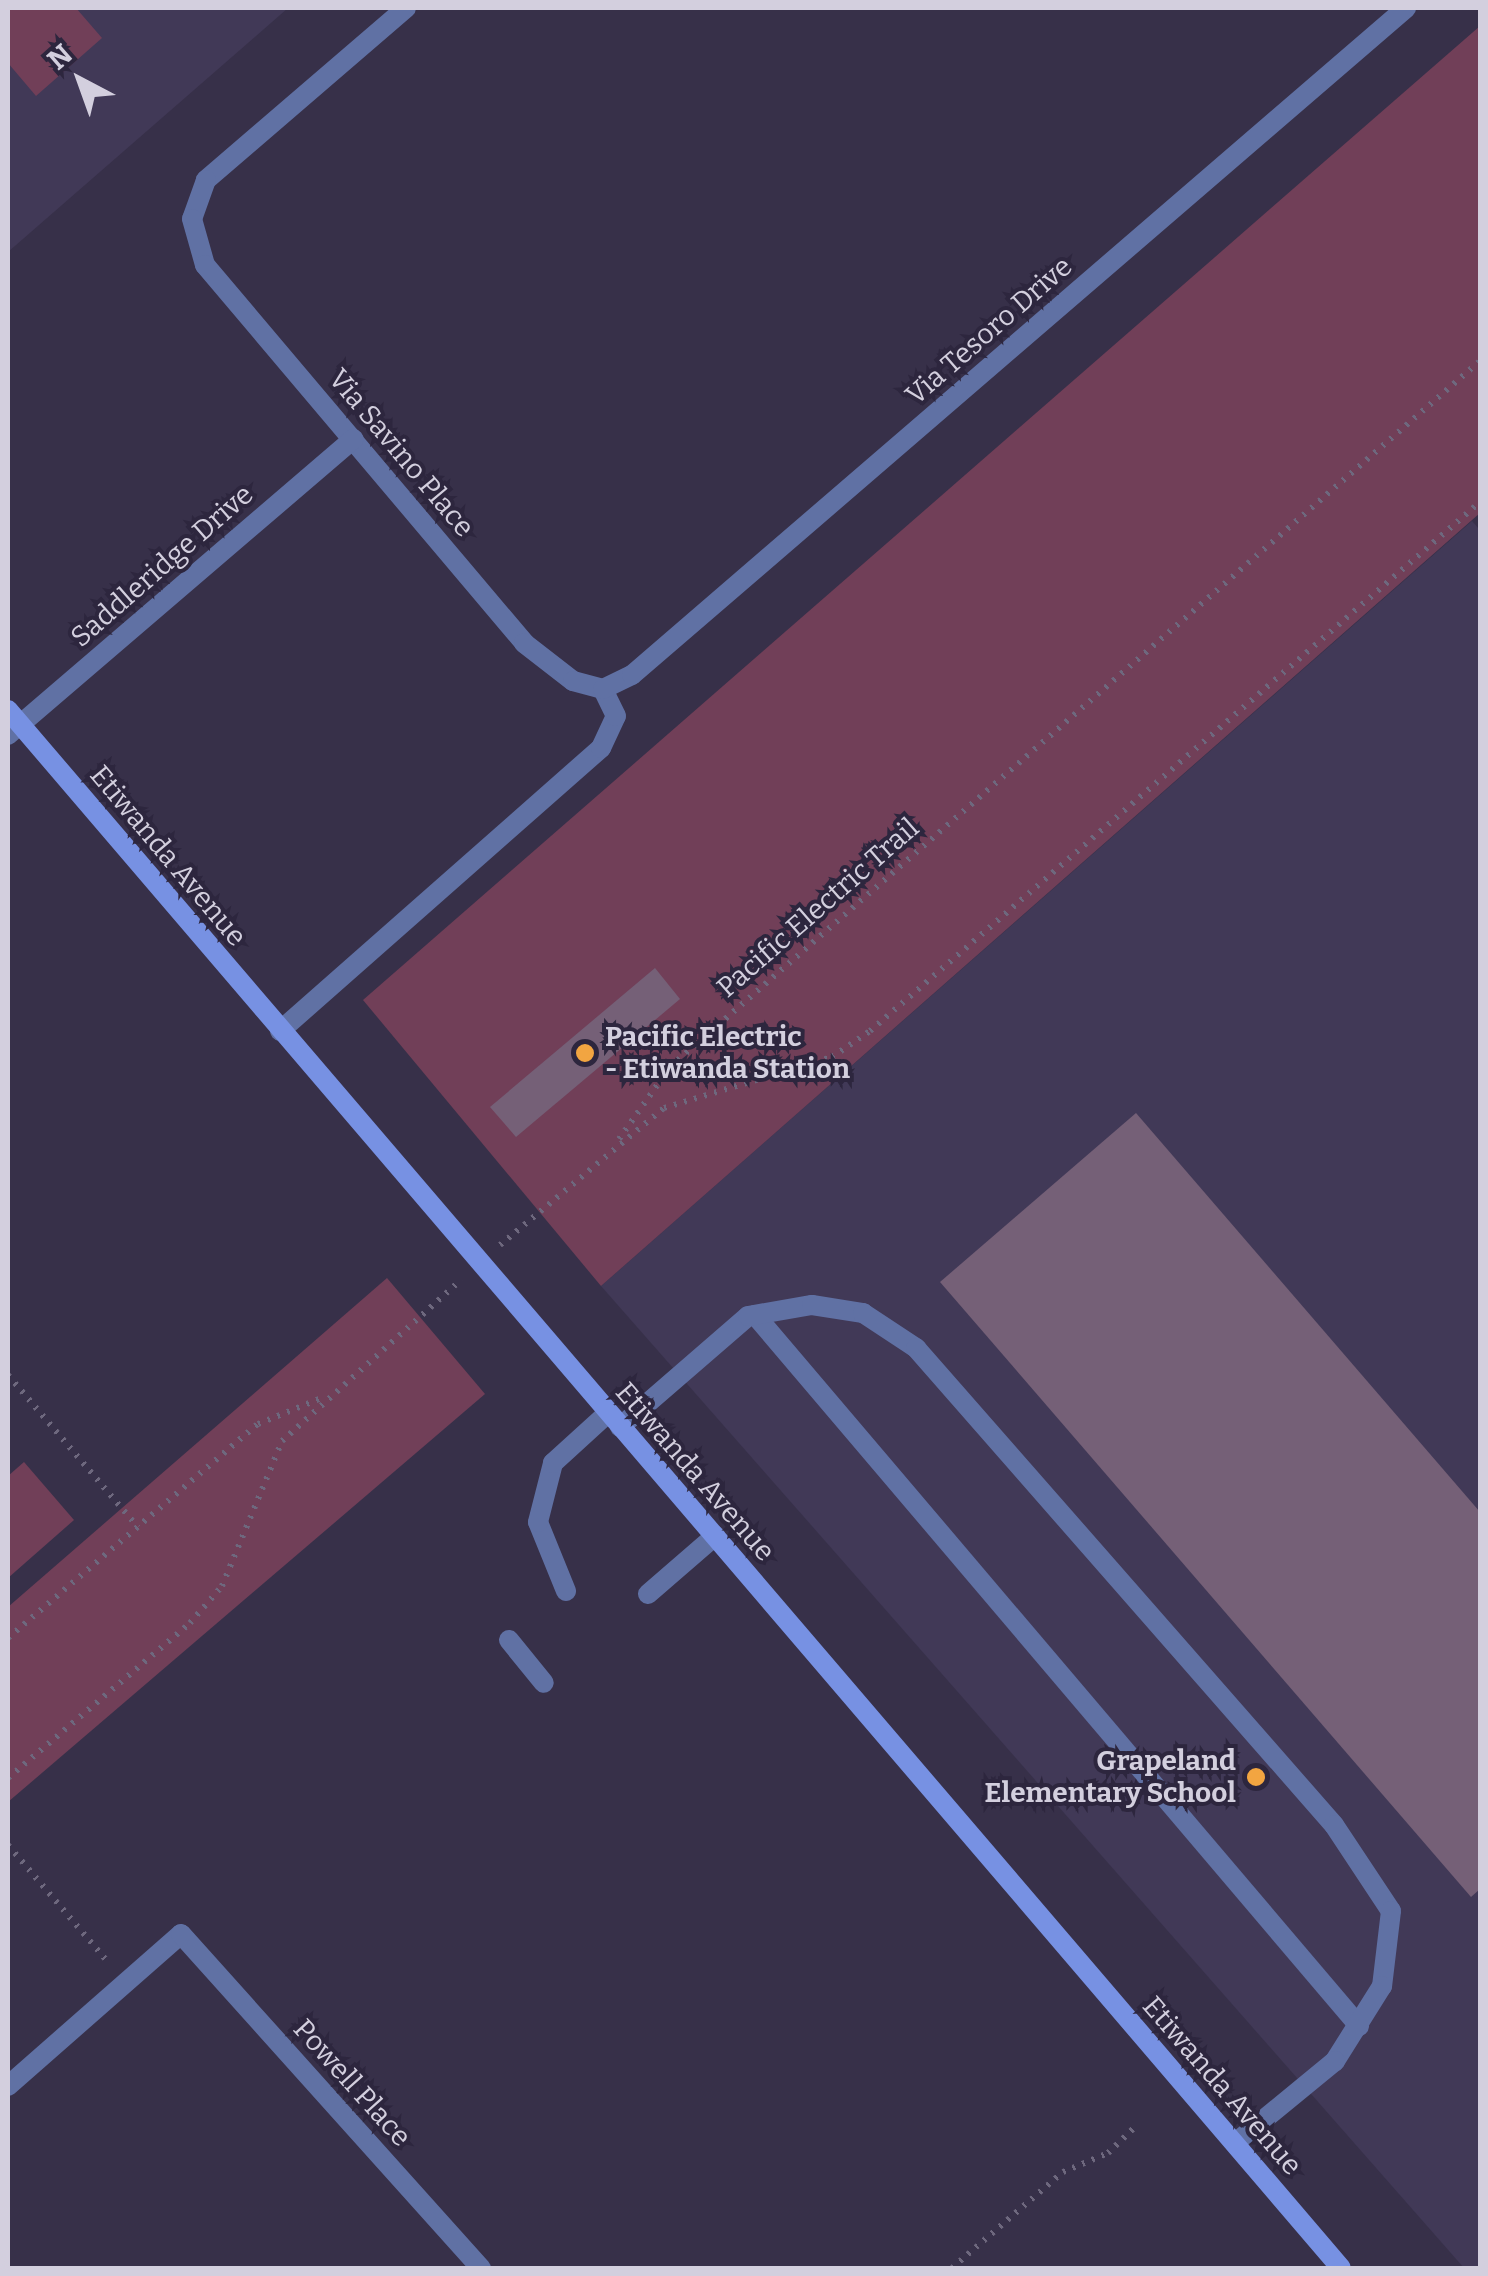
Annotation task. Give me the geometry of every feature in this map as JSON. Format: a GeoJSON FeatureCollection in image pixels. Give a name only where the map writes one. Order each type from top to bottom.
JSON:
{"type":"FeatureCollection","features":[{"type":"Feature","properties":{"kind":"street","name":"Via Savino Place"},"geometry":{"type":"LineString","coordinates":[[406,8],[206,180],[192,219],[206,265],[545,664],[603,689]]}},
{"type":"Feature","properties":{"kind":"street","name":"Via Tesoro Drive"},"geometry":{"type":"LineString","coordinates":[[603,689],[632,674],[1406,8]]}},
{"type":"Feature","properties":{"kind":"street","name":"Saddleridge Drive"},"geometry":{"type":"LineString","coordinates":[[12,723],[353,439]]}},
{"type":"Feature","properties":{"kind":"street"},"geometry":{"type":"LineString","coordinates":[[280,1031],[601,748],[616,716],[603,689]]}},
{"type":"Feature","properties":{"kind":"street","name":"Etiwanda Avenue"},"geometry":{"type":"LineString","coordinates":[[12,723],[1341,2268]]}},
{"type":"Feature","properties":{"kind":"street"},"geometry":{"type":"LineString","coordinates":[[566,1591],[538,1522],[553,1463],[755,1315],[812,1305],[863,1313],[916,1348],[1334,1825],[1391,1911],[1382,1986],[1359,2026],[1335,2061],[1235,2143]]}},
{"type":"Feature","properties":{"kind":"street"},"geometry":{"type":"LineString","coordinates":[[755,1315],[1359,2026]]}},
{"type":"Feature","properties":{"kind":"street"},"geometry":{"type":"LineString","coordinates":[[648,1594],[714,1536]]}},
{"type":"Feature","properties":{"kind":"street"},"geometry":{"type":"LineString","coordinates":[[509,1640],[544,1682]]}},
{"type":"Feature","properties":{"kind":"street","name":"Powell Place"},"geometry":{"type":"LineString","coordinates":[[126,1982],[181,1934],[481,2268]]}},
{"type":"Feature","properties":{"kind":"street"},"geometry":{"type":"LineString","coordinates":[[8,2086],[126,1982]]}},
{"type":"Feature","properties":{"kind":"path","name":"Pacific Electric Trail"},"geometry":{"type":"LineString","coordinates":[[1480,361],[670,1067],[616,1144],[664,1108],[832,1056],[870,1032],[1480,502]]}},
{"type":"Feature","properties":{"kind":"path"},"geometry":{"type":"LineString","coordinates":[[8,1375],[138,1527]]}},
{"type":"Feature","properties":{"kind":"path"},"geometry":{"type":"LineString","coordinates":[[8,1638],[258,1424],[324,1396],[282,1441],[222,1586],[8,1778]]}},
{"type":"Feature","properties":{"kind":"path"},"geometry":{"type":"LineString","coordinates":[[8,1845],[126,1982]]}},
{"type":"Feature","properties":{"kind":"path"},"geometry":{"type":"LineString","coordinates":[[952,2268],[1063,2172],[1108,2153],[1134,2128]]}},
{"type":"Feature","properties":{"kind":"shaded area"},"geometry":{"type":"Polygon","coordinates":[[[8,8],[288,8],[8,252],[8,8]]]}},
{"type":"Feature","properties":{"kind":"shaded area"},"geometry":{"type":"Polygon","coordinates":[[[8,8],[76,8],[102,38],[36,96],[8,63],[8,8]]]}},
{"type":"Feature","properties":{"kind":"shaded area"},"geometry":{"type":"Polygon","coordinates":[[[1480,26],[1480,513],[601,1286],[363,1000],[1480,26]]]}},
{"type":"Feature","properties":{"kind":"shaded area","name":"Grapeland Elementary School"},"geometry":{"type":"Polygon","coordinates":[[[1472,521],[1480,530],[1480,2268],[1464,2268],[601,1286],[1472,521]]]}},
{"type":"Feature","properties":{"kind":"shaded area"},"geometry":{"type":"Polygon","coordinates":[[[387,1278],[485,1394],[8,1802],[8,1607],[387,1278]]]}},
{"type":"Feature","properties":{"kind":"shaded area"},"geometry":{"type":"Polygon","coordinates":[[[24,1462],[74,1520],[8,1578],[8,1476],[24,1462]]]}},
{"type":"Feature","properties":{"kind":"building","name":"Pacific Electric - Etiwanda Station"},"geometry":{"type":"Polygon","coordinates":[[[655,968],[680,999],[516,1137],[490,1107],[655,968]]]}},
{"type":"Feature","properties":{"kind":"building"},"geometry":{"type":"Polygon","coordinates":[[[1136,1113],[1480,1512],[1480,1889],[1471,1897],[940,1282],[1136,1113]]]}},
{"type":"Feature","properties":{"kind":"place","name":"Pacific Electric - Etiwanda Station"},"geometry":{"type":"Point","coordinates":[585,1053]}},
{"type":"Feature","properties":{"kind":"place","name":"Grapeland Elementary School"},"geometry":{"type":"Point","coordinates":[1256,1777]}}]}
